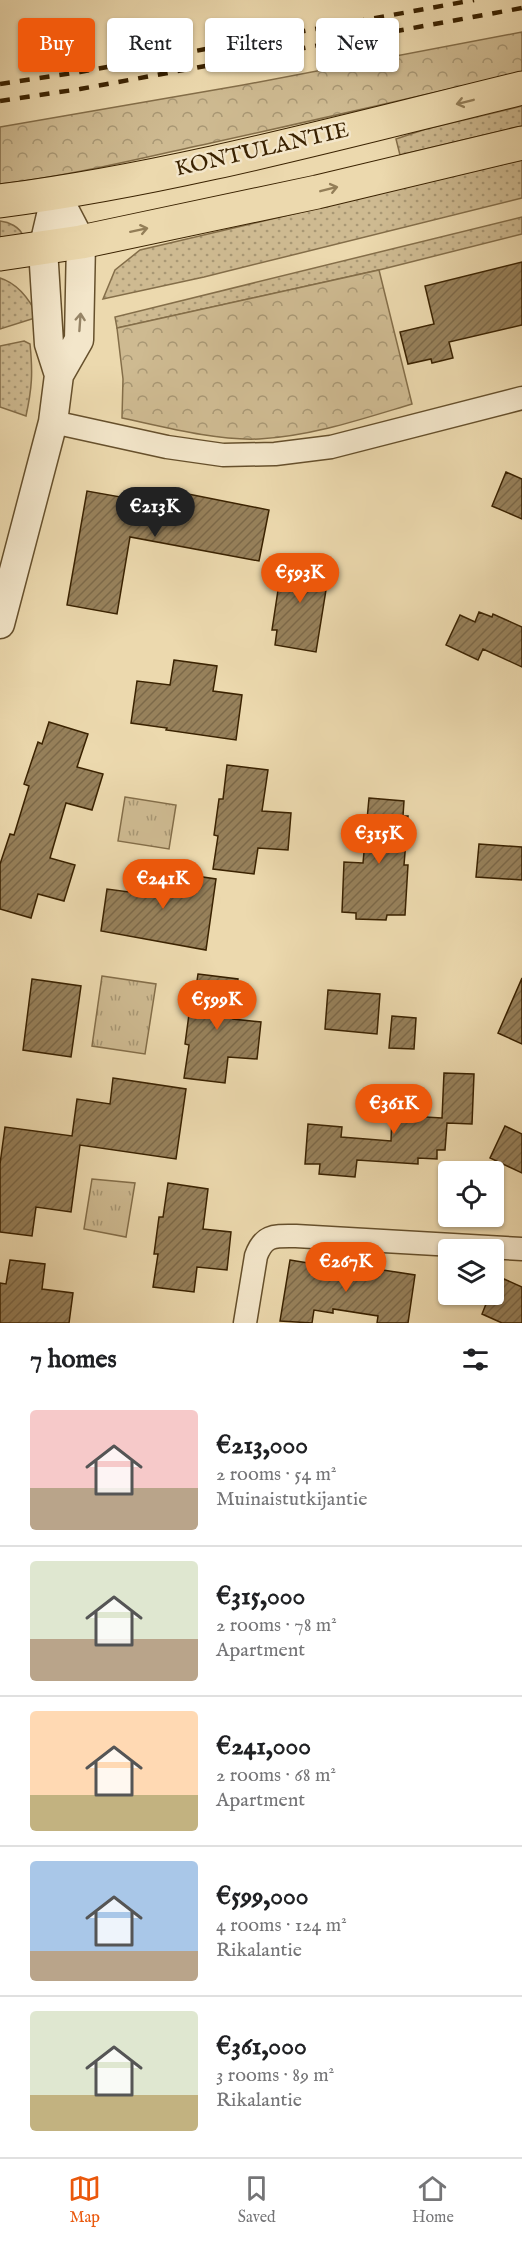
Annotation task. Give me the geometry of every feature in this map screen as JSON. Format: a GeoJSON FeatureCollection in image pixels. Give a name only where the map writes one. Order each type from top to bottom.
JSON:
{"type":"FeatureCollection","features":[{"type":"Feature","properties":{"kind":"main road","name":"KONTULANTIE"},"geometry":{"type":"LineString","coordinates":[[0,201],[56,194],[186,169],[522,88]]}},
{"type":"Feature","properties":{"kind":"main road"},"geometry":{"type":"LineString","coordinates":[[0,254],[81,242],[317,192],[522,143]]}},
{"type":"Feature","properties":{"kind":"street"},"geometry":{"type":"LineString","coordinates":[[0,624],[53,422],[60,375],[79,340],[81,242],[56,194]]}},
{"type":"Feature","properties":{"kind":"street"},"geometry":{"type":"LineString","coordinates":[[56,194],[43,249],[49,344],[60,375]]}},
{"type":"Feature","properties":{"kind":"street"},"geometry":{"type":"LineString","coordinates":[[53,422],[167,447],[224,455],[275,454],[331,447],[522,398]]}},
{"type":"Feature","properties":{"kind":"street"},"geometry":{"type":"LineString","coordinates":[[245,1323],[256,1256],[266,1239],[296,1236],[522,1249]]}},
{"type":"Feature","properties":{"kind":"green space"},"geometry":{"type":"Polygon","coordinates":[[[522,32],[522,72],[106,166],[0,184],[0,127],[316,71],[399,72],[399,55],[522,32]]]}},
{"type":"Feature","properties":{"kind":"green space"},"geometry":{"type":"Polygon","coordinates":[[[522,106],[522,126],[400,155],[396,139],[426,129],[522,106]]]}},
{"type":"Feature","properties":{"kind":"green space"},"geometry":{"type":"Polygon","coordinates":[[[522,160],[522,198],[204,277],[103,299],[115,270],[140,250],[522,160]]]}},
{"type":"Feature","properties":{"kind":"green space"},"geometry":{"type":"Polygon","coordinates":[[[522,217],[522,234],[379,270],[117,328],[115,317],[522,217]]]}},
{"type":"Feature","properties":{"kind":"green space"},"geometry":{"type":"Polygon","coordinates":[[[0,221],[14,226],[23,236],[0,241],[0,221]]]}},
{"type":"Feature","properties":{"kind":"green space"},"geometry":{"type":"Polygon","coordinates":[[[379,270],[412,404],[318,431],[259,439],[208,436],[122,418],[123,379],[117,328],[379,270]]]}},
{"type":"Feature","properties":{"kind":"green space"},"geometry":{"type":"Polygon","coordinates":[[[0,278],[13,284],[23,293],[38,317],[0,329],[0,278]]]}},
{"type":"Feature","properties":{"kind":"green space"},"geometry":{"type":"Polygon","coordinates":[[[24,341],[30,344],[31,364],[31,389],[26,416],[0,407],[0,346],[24,341]]]}},
{"type":"Feature","properties":{"kind":"green space"},"geometry":{"type":"Polygon","coordinates":[[[125,797],[176,805],[169,849],[118,841],[125,797]]]}},
{"type":"Feature","properties":{"kind":"green space"},"geometry":{"type":"Polygon","coordinates":[[[102,976],[156,984],[145,1054],[92,1046],[102,976]]]}},
{"type":"Feature","properties":{"kind":"green space"},"geometry":{"type":"Polygon","coordinates":[[[92,1179],[135,1183],[126,1237],[84,1229],[92,1179]]]}},
{"type":"Feature","properties":{"kind":"building"},"geometry":{"type":"Polygon","coordinates":[[[522,262],[522,325],[449,342],[453,358],[432,363],[431,359],[408,364],[400,332],[434,324],[425,286],[522,262]]]}},
{"type":"Feature","properties":{"kind":"building"},"geometry":{"type":"Polygon","coordinates":[[[506,472],[522,479],[522,519],[492,506],[506,472]]]}},
{"type":"Feature","properties":{"kind":"building"},"geometry":{"type":"Polygon","coordinates":[[[168,490],[269,510],[259,561],[130,537],[117,614],[67,605],[87,491],[165,505],[168,490]]]}},
{"type":"Feature","properties":{"kind":"building"},"geometry":{"type":"Polygon","coordinates":[[[283,557],[330,565],[316,652],[275,645],[277,630],[272,630],[283,557]]]}},
{"type":"Feature","properties":{"kind":"building"},"geometry":{"type":"Polygon","coordinates":[[[479,612],[492,617],[493,614],[522,627],[522,667],[483,649],[478,660],[446,645],[460,615],[475,622],[479,612]]]}},
{"type":"Feature","properties":{"kind":"building"},"geometry":{"type":"Polygon","coordinates":[[[174,660],[217,666],[213,691],[242,695],[236,740],[131,723],[137,681],[170,685],[174,660]]]}},
{"type":"Feature","properties":{"kind":"building"},"geometry":{"type":"Polygon","coordinates":[[[49,722],[88,734],[77,767],[103,774],[92,810],[66,803],[50,858],[75,865],[64,901],[38,894],[31,918],[0,909],[0,864],[10,834],[14,835],[29,786],[24,784],[38,742],[42,744],[49,722]]]}},
{"type":"Feature","properties":{"kind":"building"},"geometry":{"type":"Polygon","coordinates":[[[227,765],[268,770],[262,811],[291,813],[288,850],[258,848],[254,874],[213,869],[218,836],[214,835],[219,799],[223,799],[227,765]]]}},
{"type":"Feature","properties":{"kind":"building"},"geometry":{"type":"Polygon","coordinates":[[[369,798],[404,801],[403,816],[408,816],[404,865],[408,865],[405,915],[387,915],[386,920],[356,919],[356,913],[342,912],[344,862],[363,863],[369,798]]]}},
{"type":"Feature","properties":{"kind":"building"},"geometry":{"type":"Polygon","coordinates":[[[479,844],[522,847],[522,880],[476,877],[479,844]]]}},
{"type":"Feature","properties":{"kind":"building"},"geometry":{"type":"Polygon","coordinates":[[[148,869],[216,879],[206,950],[101,931],[107,889],[144,894],[148,869]]]}},
{"type":"Feature","properties":{"kind":"building"},"geometry":{"type":"Polygon","coordinates":[[[198,974],[238,979],[233,1019],[261,1022],[257,1059],[228,1057],[225,1083],[184,1078],[189,1045],[185,1044],[190,1007],[193,1008],[198,974]]]}},
{"type":"Feature","properties":{"kind":"building"},"geometry":{"type":"Polygon","coordinates":[[[522,978],[522,1044],[498,1033],[522,978]]]}},
{"type":"Feature","properties":{"kind":"building"},"geometry":{"type":"Polygon","coordinates":[[[32,979],[81,986],[71,1057],[23,1050],[32,979]]]}},
{"type":"Feature","properties":{"kind":"building"},"geometry":{"type":"Polygon","coordinates":[[[328,990],[380,994],[377,1034],[325,1029],[328,990]]]}},
{"type":"Feature","properties":{"kind":"building"},"geometry":{"type":"Polygon","coordinates":[[[392,1016],[416,1018],[414,1049],[389,1048],[392,1016]]]}},
{"type":"Feature","properties":{"kind":"building"},"geometry":{"type":"Polygon","coordinates":[[[444,1073],[474,1074],[472,1124],[447,1123],[445,1150],[437,1150],[437,1159],[418,1158],[418,1164],[357,1160],[355,1177],[319,1174],[320,1164],[305,1164],[308,1124],[342,1127],[341,1137],[391,1141],[392,1115],[442,1118],[444,1073]]]}},
{"type":"Feature","properties":{"kind":"building"},"geometry":{"type":"Polygon","coordinates":[[[113,1078],[186,1089],[176,1159],[80,1145],[71,1212],[36,1207],[32,1236],[0,1232],[0,1164],[5,1127],[72,1136],[77,1099],[110,1104],[113,1078]]]}},
{"type":"Feature","properties":{"kind":"building"},"geometry":{"type":"Polygon","coordinates":[[[505,1126],[522,1134],[522,1173],[504,1165],[504,1161],[490,1158],[505,1126]]]}},
{"type":"Feature","properties":{"kind":"building"},"geometry":{"type":"Polygon","coordinates":[[[168,1183],[208,1189],[203,1229],[231,1232],[227,1270],[197,1267],[194,1292],[153,1287],[158,1254],[154,1254],[159,1217],[163,1217],[168,1183]]]}},
{"type":"Feature","properties":{"kind":"building"},"geometry":{"type":"Polygon","coordinates":[[[10,1260],[45,1264],[42,1289],[73,1293],[69,1323],[0,1323],[0,1283],[6,1284],[10,1260]]]}},
{"type":"Feature","properties":{"kind":"building"},"geometry":{"type":"Polygon","coordinates":[[[290,1260],[363,1272],[364,1267],[415,1275],[408,1323],[377,1323],[378,1316],[333,1309],[333,1313],[314,1310],[312,1323],[280,1321],[290,1260]]]}},
{"type":"Feature","properties":{"kind":"building"},"geometry":{"type":"Polygon","coordinates":[[[504,1279],[522,1287],[522,1323],[502,1323],[482,1314],[486,1305],[504,1305],[504,1279]]]}},
{"type":"Feature","properties":{"kind":"railway"},"geometry":{"type":"LineString","coordinates":[[0,84],[80,72],[474,0]]}},
{"type":"Feature","properties":{"kind":"railway"},"geometry":{"type":"LineString","coordinates":[[0,101],[80,89],[522,8]]}}]}
